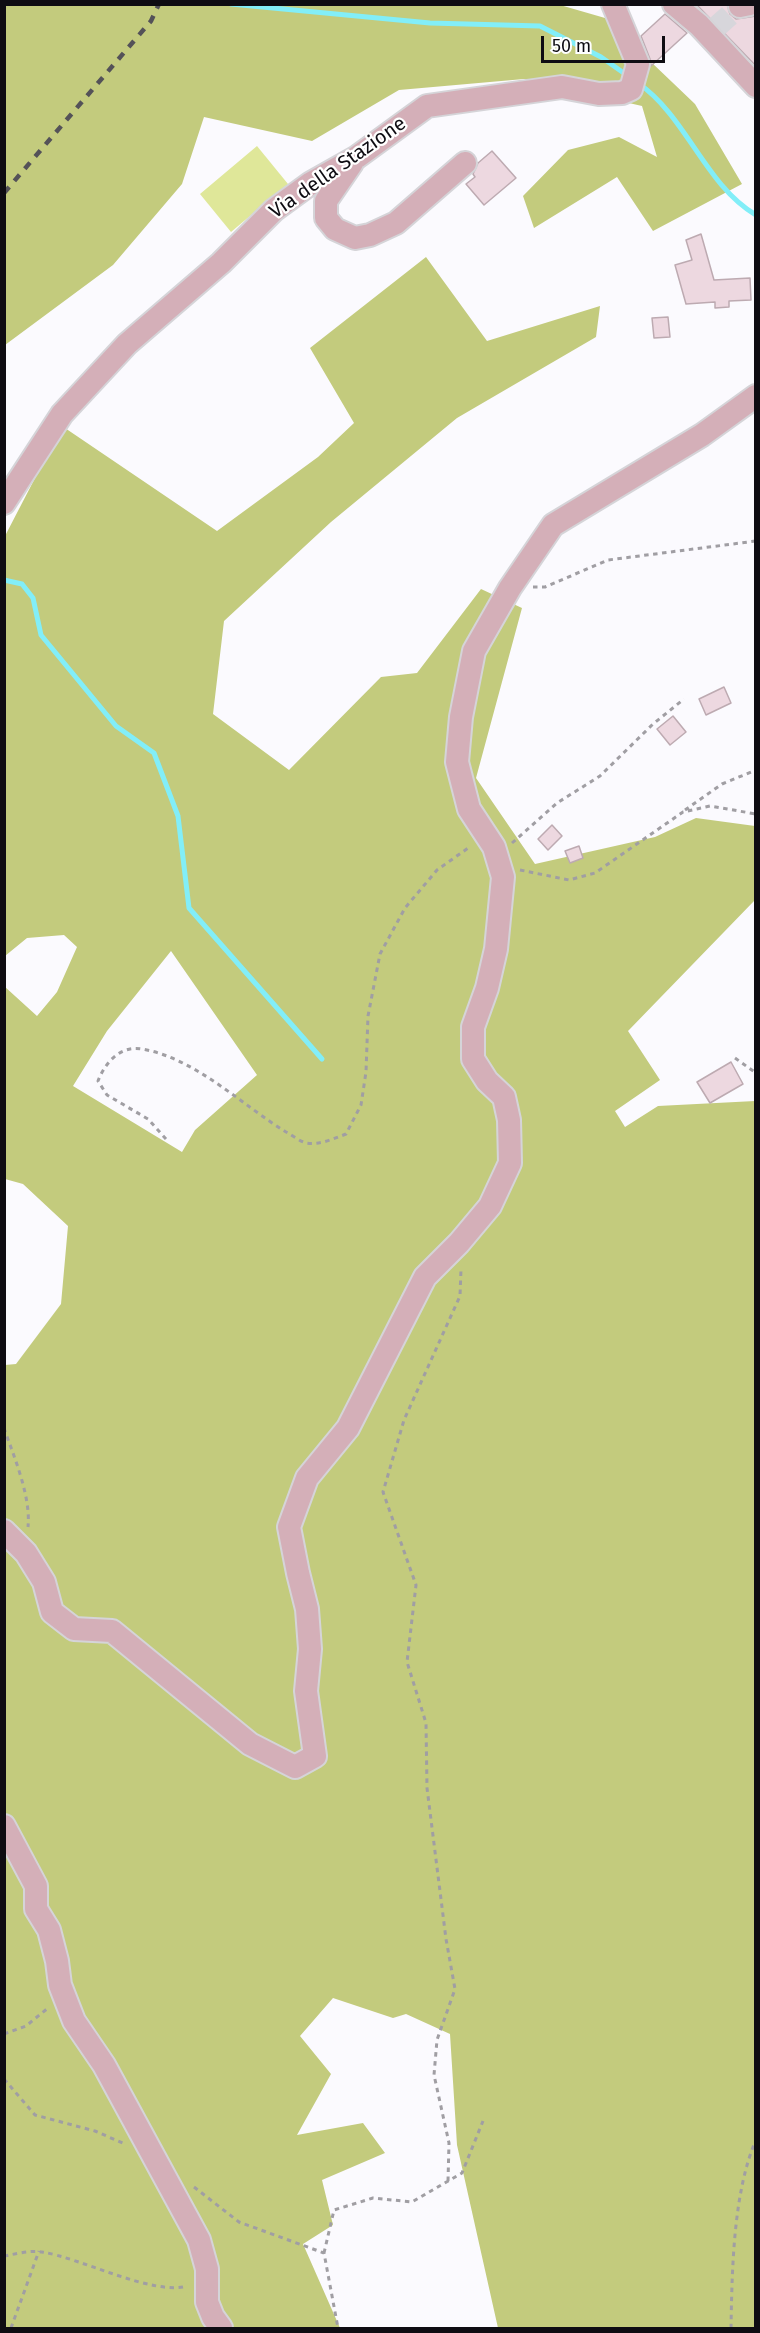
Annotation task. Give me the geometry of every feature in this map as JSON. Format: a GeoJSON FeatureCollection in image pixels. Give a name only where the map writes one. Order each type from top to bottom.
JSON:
{"type":"FeatureCollection","features":[{"type":"Feature","properties":{"kind":"street","name":"Via della Stazione"},"geometry":{"type":"LineString","coordinates":[[4,504],[62,414],[127,344],[221,263],[274,210],[311,183],[357,157],[427,106],[562,87],[599,94],[622,93],[631,89],[638,64],[613,4]]}},
{"type":"Feature","properties":{"kind":"street"},"geometry":{"type":"LineString","coordinates":[[684,8],[711,33],[756,86]]}},
{"type":"Feature","properties":{"kind":"street"},"geometry":{"type":"LineString","coordinates":[[357,157],[326,201],[326,218],[335,230],[355,238],[370,235],[396,223],[465,163]]}},
{"type":"Feature","properties":{"kind":"street"},"geometry":{"type":"LineString","coordinates":[[4,1531],[26,1553],[44,1582],[52,1612],[74,1629],[112,1631],[250,1744],[296,1767],[315,1756],[306,1690],[310,1649],[307,1609],[289,1527],[307,1478],[348,1428],[425,1277],[462,1240],[490,1206],[510,1163],[509,1120],[504,1097],[487,1081],[472,1059],[473,1027],[487,988],[496,949],[503,877],[492,845],[469,808],[458,762],[460,728],[474,651],[510,588],[553,525],[702,435],[756,396]]}},
{"type":"Feature","properties":{"kind":"street"},"geometry":{"type":"LineString","coordinates":[[4,1826],[36,1886],[36,1909],[49,1930],[64,1995],[74,2021],[104,2065],[199,2240],[207,2269],[207,2302],[213,2317],[221,2328]]}},
{"type":"Feature","properties":{"kind":"path"},"geometry":{"type":"LineString","coordinates":[[510,588],[545,587],[608,560],[756,541]]}},
{"type":"Feature","properties":{"kind":"path"},"geometry":{"type":"LineString","coordinates":[[166,1139],[148,1119],[107,1095],[98,1081],[103,1068],[115,1055],[141,1048],[188,1066],[227,1089],[268,1120],[304,1143],[321,1143],[346,1134],[361,1105],[366,1072],[368,1016],[380,954],[405,908],[437,870],[465,849],[492,845],[509,847],[557,803],[600,776],[653,724],[684,699]]}},
{"type":"Feature","properties":{"kind":"path"},"geometry":{"type":"LineString","coordinates":[[492,845],[510,868],[569,880],[595,873],[722,784],[756,770]]}},
{"type":"Feature","properties":{"kind":"path"},"geometry":{"type":"LineString","coordinates":[[683,812],[710,806],[756,814]]}},
{"type":"Feature","properties":{"kind":"path"},"geometry":{"type":"LineString","coordinates":[[735,1058],[756,1073]]}},
{"type":"Feature","properties":{"kind":"path"},"geometry":{"type":"LineString","coordinates":[[448,2181],[450,2143],[434,2075],[437,2040],[455,1989],[446,1939],[427,1788],[426,1723],[407,1662],[416,1585],[383,1492],[404,1420],[460,1296],[462,1240]]}},
{"type":"Feature","properties":{"kind":"path"},"geometry":{"type":"LineString","coordinates":[[4,1428],[20,1476],[29,1519],[26,1553]]}},
{"type":"Feature","properties":{"kind":"path"},"geometry":{"type":"LineString","coordinates":[[4,2034],[26,2026],[64,1995]]}},
{"type":"Feature","properties":{"kind":"path"},"geometry":{"type":"LineString","coordinates":[[4,2079],[35,2115],[95,2131],[154,2157]]}},
{"type":"Feature","properties":{"kind":"path"},"geometry":{"type":"LineString","coordinates":[[338,2328],[324,2253],[334,2210],[373,2198],[412,2202],[462,2173],[483,2121]]}},
{"type":"Feature","properties":{"kind":"path"},"geometry":{"type":"LineString","coordinates":[[731,2328],[741,2188],[747,2161],[756,2140]]}},
{"type":"Feature","properties":{"kind":"path"},"geometry":{"type":"LineString","coordinates":[[192,2186],[239,2222],[324,2253]]}},
{"type":"Feature","properties":{"kind":"path"},"geometry":{"type":"LineString","coordinates":[[4,2256],[39,2251],[79,2260],[147,2284],[179,2288],[206,2280]]}},
{"type":"Feature","properties":{"kind":"path"},"geometry":{"type":"LineString","coordinates":[[11,2328],[39,2251]]}},
{"type":"Feature","properties":{"kind":"green space"},"geometry":{"type":"Polygon","coordinates":[[[5,5],[560,5],[605,18],[695,104],[742,184],[653,231],[617,177],[534,228],[523,196],[568,150],[619,137],[657,157],[642,106],[524,79],[399,90],[312,141],[204,117],[182,184],[113,265],[5,345],[5,5]]]}},
{"type":"Feature","properties":{"kind":"green space"},"geometry":{"type":"Polygon","coordinates":[[[257,146],[288,184],[231,232],[200,194],[257,146]]]}},
{"type":"Feature","properties":{"kind":"green space"},"geometry":{"type":"Polygon","coordinates":[[[426,257],[487,341],[600,306],[596,337],[457,418],[331,522],[224,621],[213,714],[289,770],[381,677],[417,673],[481,589],[522,608],[476,778],[535,864],[655,837],[696,818],[755,826],[755,900],[628,1031],[660,1080],[615,1111],[625,1127],[658,1106],[755,1101],[755,2328],[498,2328],[457,2145],[450,2034],[406,2014],[393,2018],[333,1998],[300,2036],[331,2074],[297,2135],[363,2123],[385,2153],[322,2180],[333,2225],[303,2244],[340,2328],[5,2328],[5,1365],[16,1364],[61,1304],[68,1226],[23,1184],[5,1179],[4,986],[37,1016],[57,992],[77,947],[64,935],[27,938],[5,956],[5,536],[62,426],[217,531],[318,457],[354,423],[310,348],[426,257]],[[171,951],[107,1031],[73,1086],[182,1152],[195,1130],[257,1075],[171,951]]]}},
{"type":"Feature","properties":{"kind":"building"},"geometry":{"type":"Polygon","coordinates":[[[696,4],[727,4],[730,14],[736,19],[756,16],[756,66],[696,4]]]}},
{"type":"Feature","properties":{"kind":"building"},"geometry":{"type":"Polygon","coordinates":[[[665,14],[687,33],[651,66],[641,36],[665,14]]]}},
{"type":"Feature","properties":{"kind":"building"},"geometry":{"type":"Polygon","coordinates":[[[492,151],[516,178],[484,205],[466,184],[475,177],[473,174],[478,163],[492,151]]]}},
{"type":"Feature","properties":{"kind":"building"},"geometry":{"type":"Polygon","coordinates":[[[701,234],[714,280],[750,278],[751,300],[729,301],[729,307],[715,308],[715,302],[686,304],[675,265],[692,260],[686,240],[701,234]]]}},
{"type":"Feature","properties":{"kind":"building"},"geometry":{"type":"Polygon","coordinates":[[[668,317],[670,337],[654,338],[652,318],[668,317]]]}},
{"type":"Feature","properties":{"kind":"building"},"geometry":{"type":"Polygon","coordinates":[[[724,687],[731,703],[706,715],[699,699],[724,687]]]}},
{"type":"Feature","properties":{"kind":"building"},"geometry":{"type":"Polygon","coordinates":[[[673,716],[686,732],[670,745],[657,729],[673,716]]]}},
{"type":"Feature","properties":{"kind":"building"},"geometry":{"type":"Polygon","coordinates":[[[552,825],[562,836],[548,850],[538,839],[552,825]]]}},
{"type":"Feature","properties":{"kind":"building"},"geometry":{"type":"Polygon","coordinates":[[[579,846],[583,858],[570,863],[565,851],[579,846]]]}},
{"type":"Feature","properties":{"kind":"building"},"geometry":{"type":"Polygon","coordinates":[[[731,1062],[743,1084],[710,1103],[697,1082],[731,1062]]]}},
{"type":"Feature","properties":{"kind":"waterway"},"geometry":{"type":"LineString","coordinates":[[231,4],[430,23],[540,26],[601,57],[628,76]]}},
{"type":"Feature","properties":{"kind":"waterway"},"geometry":{"type":"LineString","coordinates":[[638,83],[670,114],[723,186],[738,202],[756,215]]}},
{"type":"Feature","properties":{"kind":"waterway"},"geometry":{"type":"LineString","coordinates":[[4,580],[22,584],[33,598],[41,635],[116,726],[154,753],[178,816],[189,908],[322,1059]]}},
{"type":"Feature","properties":{"kind":"tunnel"},"geometry":{"type":"LineString","coordinates":[[713,30],[740,6]]}},
{"type":"Feature","properties":{"kind":"railway"},"geometry":{"type":"LineString","coordinates":[[4,193],[151,21],[159,4]]}}]}
